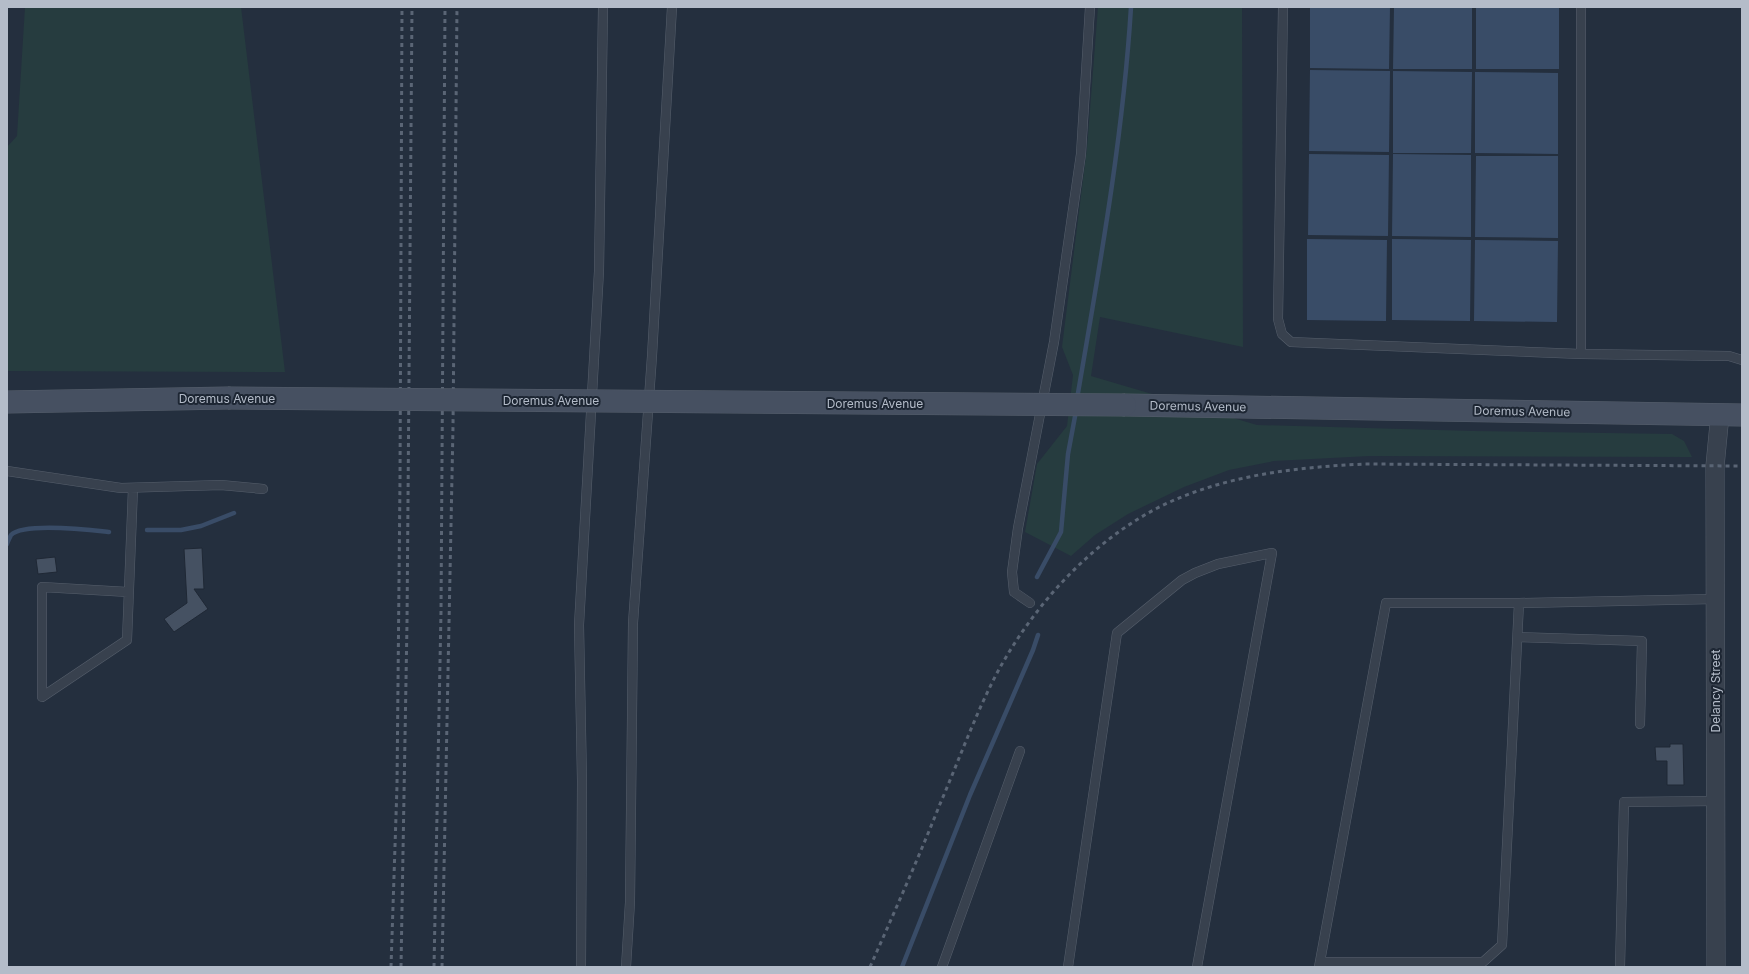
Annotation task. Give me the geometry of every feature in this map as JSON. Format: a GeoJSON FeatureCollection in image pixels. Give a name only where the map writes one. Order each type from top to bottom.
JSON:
{"type":"FeatureCollection","features":[{"type":"Feature","properties":{"kind":"main road","name":"Doremus Avenue"},"geometry":{"type":"LineString","coordinates":[[7,402],[228,398],[1125,405],[1742,415]]}},
{"type":"Feature","properties":{"kind":"street","name":"Delancy Street"},"geometry":{"type":"LineString","coordinates":[[1716,967],[1715,466],[1720,414]]}},
{"type":"Feature","properties":{"kind":"lane"},"geometry":{"type":"LineString","coordinates":[[581,967],[582,781],[579,625],[599,271],[602,7]]}},
{"type":"Feature","properties":{"kind":"lane"},"geometry":{"type":"LineString","coordinates":[[626,967],[630,902],[634,622],[652,356],[672,7]]}},
{"type":"Feature","properties":{"kind":"lane"},"geometry":{"type":"LineString","coordinates":[[1030,603],[1014,592],[1012,572],[1018,528],[1054,342],[1073,216],[1081,154],[1090,7]]}},
{"type":"Feature","properties":{"kind":"lane"},"geometry":{"type":"LineString","coordinates":[[1283,7],[1278,320],[1282,334],[1291,342],[1581,354],[1729,356],[1742,360]]}},
{"type":"Feature","properties":{"kind":"lane"},"geometry":{"type":"LineString","coordinates":[[1581,7],[1581,354]]}},
{"type":"Feature","properties":{"kind":"lane"},"geometry":{"type":"LineString","coordinates":[[7,471],[121,488],[221,485],[263,489]]}},
{"type":"Feature","properties":{"kind":"lane"},"geometry":{"type":"LineString","coordinates":[[128,592],[42,587],[42,697],[127,640],[133,488]]}},
{"type":"Feature","properties":{"kind":"lane"},"geometry":{"type":"LineString","coordinates":[[1068,967],[1117,633],[1182,580],[1195,573],[1218,564],[1272,553],[1197,967]]}},
{"type":"Feature","properties":{"kind":"lane"},"geometry":{"type":"LineString","coordinates":[[1519,603],[1502,946],[1483,962],[1320,965],[1386,604],[1715,599]]}},
{"type":"Feature","properties":{"kind":"lane"},"geometry":{"type":"LineString","coordinates":[[1518,637],[1642,641],[1640,724]]}},
{"type":"Feature","properties":{"kind":"lane"},"geometry":{"type":"LineString","coordinates":[[942,967],[1020,751]]}},
{"type":"Feature","properties":{"kind":"lane"},"geometry":{"type":"LineString","coordinates":[[1620,967],[1624,802],[1716,801]]}},
{"type":"Feature","properties":{"kind":"green space"},"geometry":{"type":"Polygon","coordinates":[[[25,7],[241,7],[285,372],[7,371],[7,147],[17,136],[25,7]]]}},
{"type":"Feature","properties":{"kind":"green space"},"geometry":{"type":"Polygon","coordinates":[[[1098,7],[1242,7],[1243,347],[1100,317],[1091,376],[1257,425],[1473,431],[1672,434],[1684,441],[1692,457],[1369,456],[1274,461],[1229,470],[1184,487],[1128,514],[1095,535],[1071,556],[1025,532],[1037,464],[1067,426],[1073,375],[1062,347],[1087,148],[1098,7]]]}},
{"type":"Feature","properties":{"kind":"water"},"geometry":{"type":"Polygon","coordinates":[[[1310,7],[1390,7],[1389,69],[1310,68],[1310,7]]]}},
{"type":"Feature","properties":{"kind":"water"},"geometry":{"type":"Polygon","coordinates":[[[1394,7],[1472,7],[1472,69],[1393,69],[1394,7]]]}},
{"type":"Feature","properties":{"kind":"water"},"geometry":{"type":"Polygon","coordinates":[[[1476,7],[1559,7],[1559,69],[1476,69],[1476,7]]]}},
{"type":"Feature","properties":{"kind":"water"},"geometry":{"type":"Polygon","coordinates":[[[1310,70],[1390,71],[1389,152],[1309,151],[1310,70]]]}},
{"type":"Feature","properties":{"kind":"water"},"geometry":{"type":"Polygon","coordinates":[[[1393,71],[1472,72],[1471,153],[1393,153],[1393,71]]]}},
{"type":"Feature","properties":{"kind":"water"},"geometry":{"type":"Polygon","coordinates":[[[1475,72],[1558,73],[1558,154],[1475,153],[1475,72]]]}},
{"type":"Feature","properties":{"kind":"water"},"geometry":{"type":"Polygon","coordinates":[[[1309,154],[1389,155],[1388,236],[1308,235],[1309,154]]]}},
{"type":"Feature","properties":{"kind":"water"},"geometry":{"type":"Polygon","coordinates":[[[1393,154],[1471,155],[1471,237],[1392,236],[1393,154]]]}},
{"type":"Feature","properties":{"kind":"water"},"geometry":{"type":"Polygon","coordinates":[[[1476,156],[1558,156],[1558,238],[1475,237],[1476,156]]]}},
{"type":"Feature","properties":{"kind":"water"},"geometry":{"type":"Polygon","coordinates":[[[1307,239],[1387,240],[1386,321],[1307,320],[1307,239]]]}},
{"type":"Feature","properties":{"kind":"water"},"geometry":{"type":"Polygon","coordinates":[[[1392,239],[1471,240],[1470,321],[1392,320],[1392,239]]]}},
{"type":"Feature","properties":{"kind":"water"},"geometry":{"type":"Polygon","coordinates":[[[1475,240],[1558,241],[1557,322],[1474,321],[1475,240]]]}},
{"type":"Feature","properties":{"kind":"building"},"geometry":{"type":"Polygon","coordinates":[[[202,548],[204,589],[194,589],[208,609],[174,632],[164,619],[187,603],[184,549],[202,548]]]}},
{"type":"Feature","properties":{"kind":"building"},"geometry":{"type":"Polygon","coordinates":[[[55,557],[57,572],[38,574],[36,559],[55,557]]]}},
{"type":"Feature","properties":{"kind":"building"},"geometry":{"type":"Polygon","coordinates":[[[1670,744],[1683,744],[1684,785],[1667,785],[1667,761],[1656,761],[1655,747],[1670,747],[1670,744]]]}},
{"type":"Feature","properties":{"kind":"waterway"},"geometry":{"type":"LineString","coordinates":[[1077,399],[1102,253],[1116,155],[1131,7]]}},
{"type":"Feature","properties":{"kind":"waterway"},"geometry":{"type":"LineString","coordinates":[[1037,577],[1061,532],[1068,454],[1076,411]]}},
{"type":"Feature","properties":{"kind":"waterway"},"geometry":{"type":"LineString","coordinates":[[147,530],[181,530],[201,526],[234,513]]}},
{"type":"Feature","properties":{"kind":"waterway"},"geometry":{"type":"LineString","coordinates":[[7,544],[11,535],[18,531],[29,529],[58,528],[109,532]]}},
{"type":"Feature","properties":{"kind":"waterway"},"geometry":{"type":"LineString","coordinates":[[902,967],[970,795],[1033,650],[1038,635]]}},
{"type":"Feature","properties":{"kind":"railway"},"geometry":{"type":"LineString","coordinates":[[391,967],[397,786],[402,7]]}},
{"type":"Feature","properties":{"kind":"railway"},"geometry":{"type":"LineString","coordinates":[[401,967],[407,623],[412,7]]}},
{"type":"Feature","properties":{"kind":"railway"},"geometry":{"type":"LineString","coordinates":[[434,967],[441,612],[445,7]]}},
{"type":"Feature","properties":{"kind":"railway"},"geometry":{"type":"LineString","coordinates":[[442,967],[453,427],[457,7]]}},
{"type":"Feature","properties":{"kind":"railway"},"geometry":{"type":"LineString","coordinates":[[870,967],[915,866],[981,705],[1013,645],[1032,618],[1076,568],[1100,546],[1127,526],[1155,509],[1184,496],[1228,482],[1273,472],[1342,465],[1742,466]]}}]}
